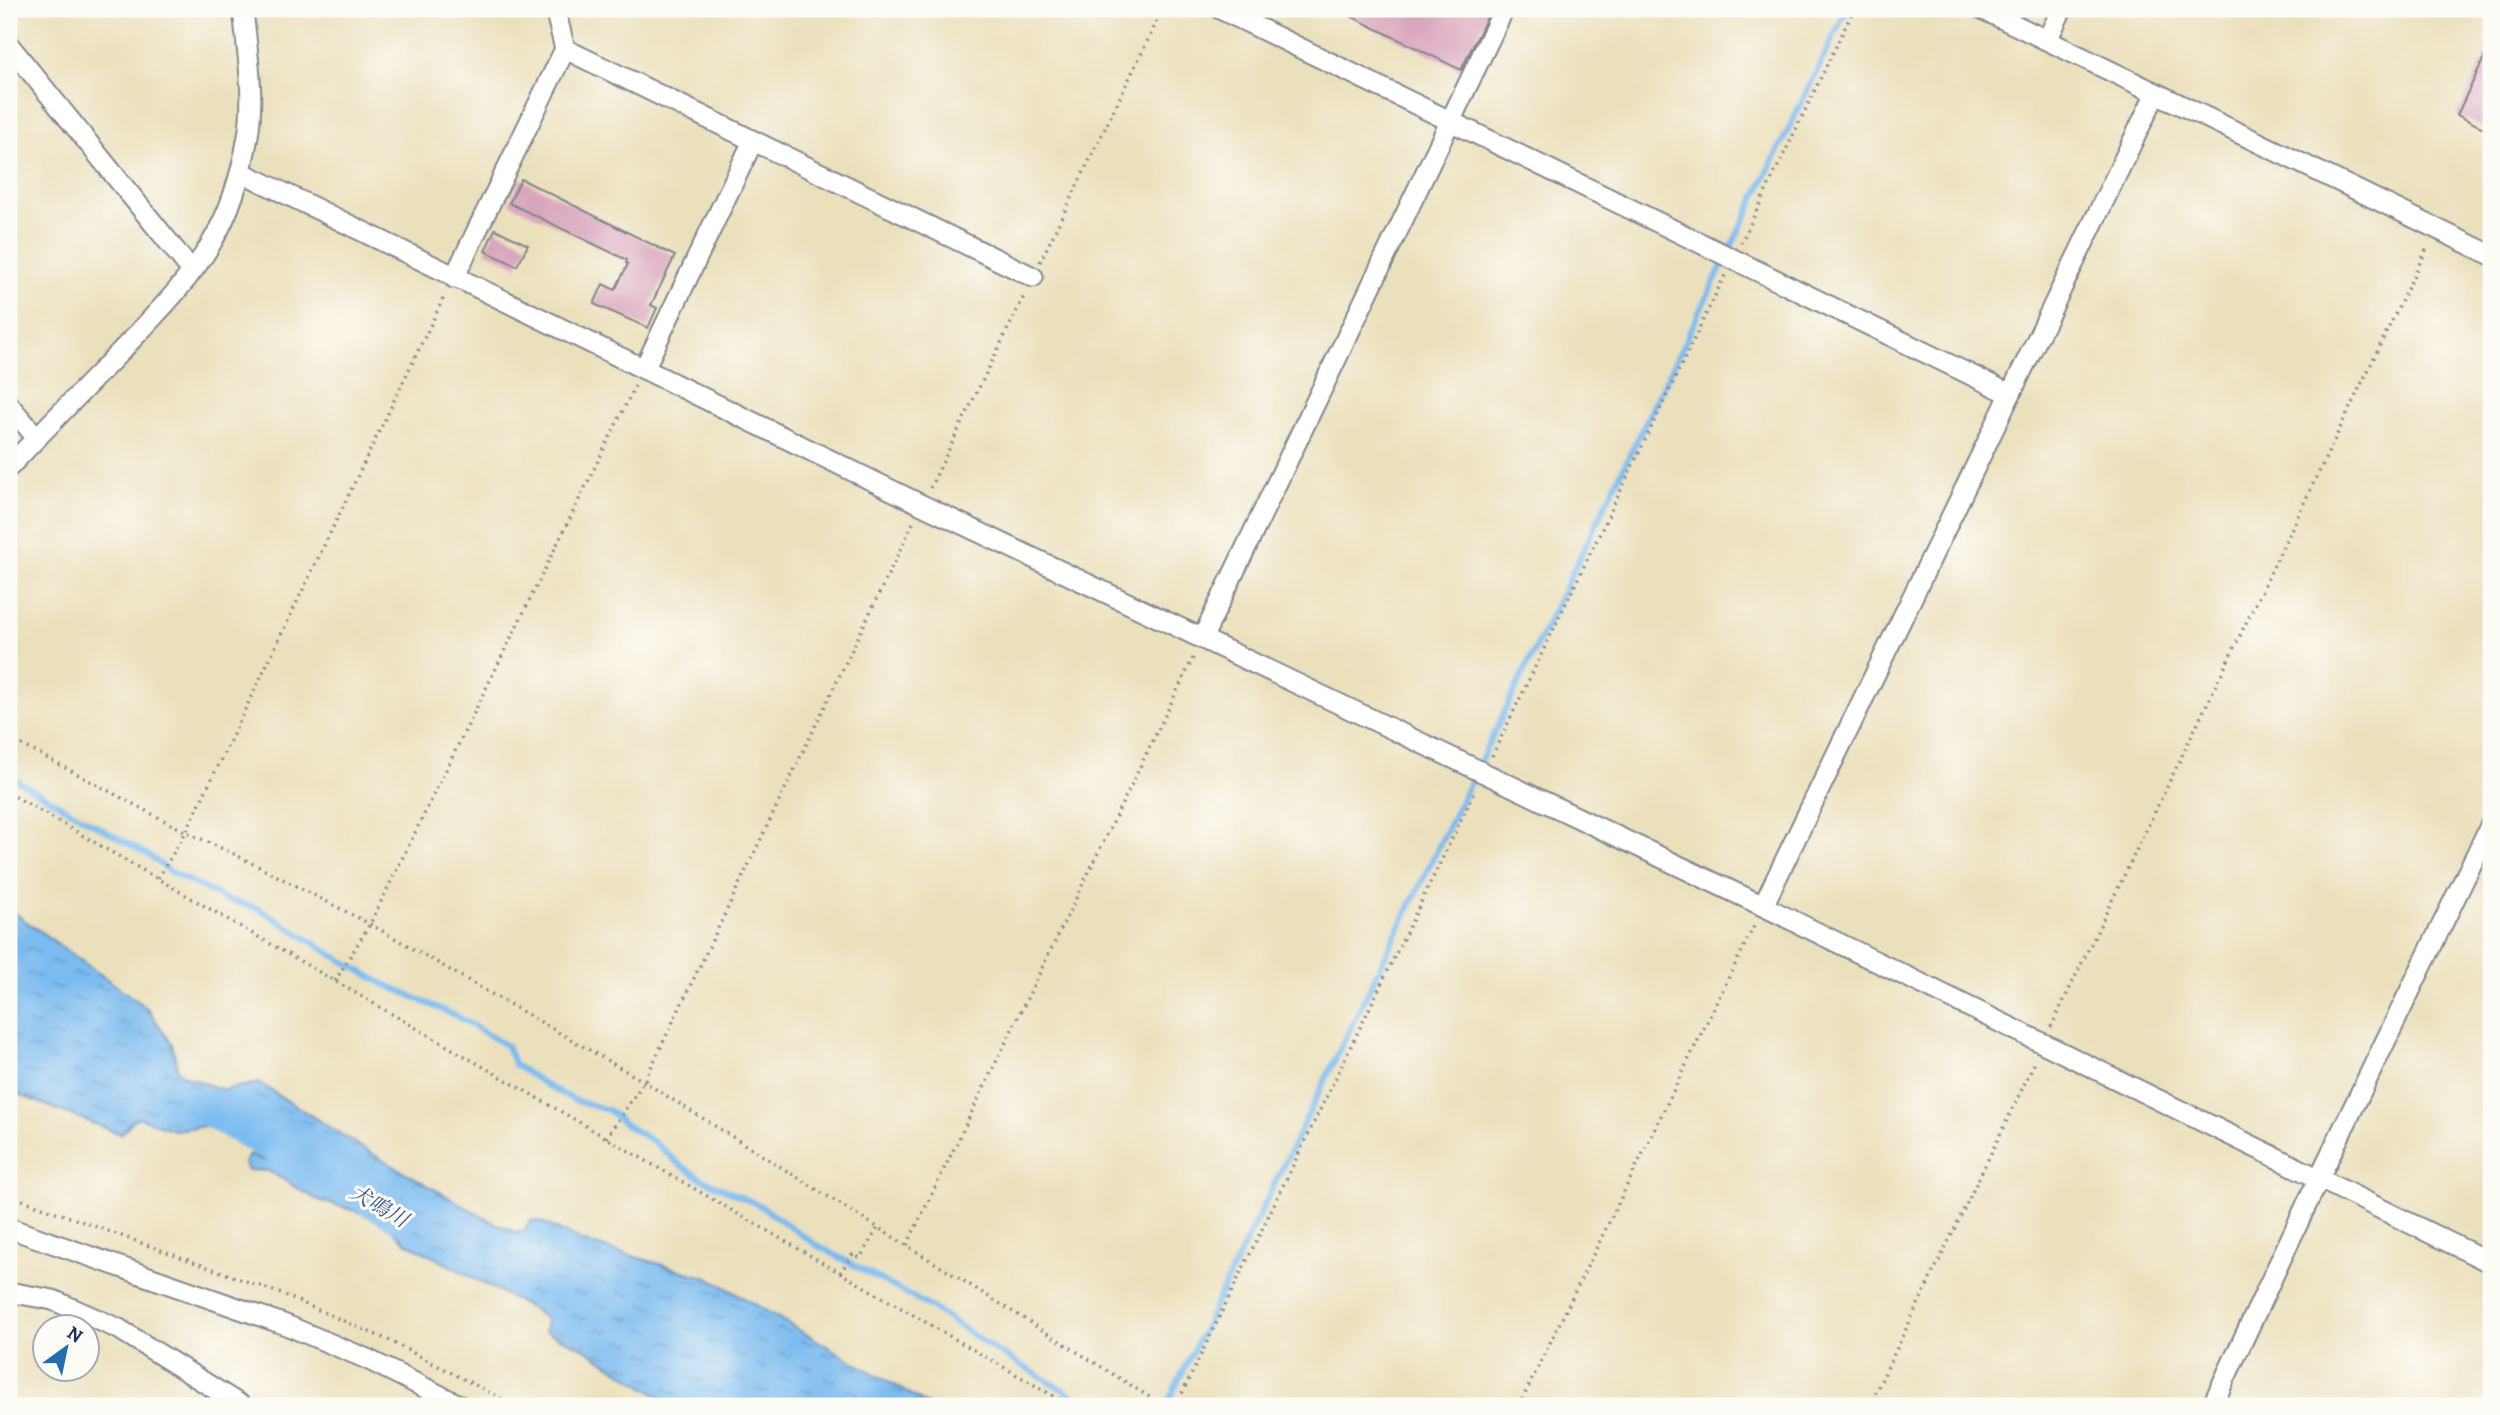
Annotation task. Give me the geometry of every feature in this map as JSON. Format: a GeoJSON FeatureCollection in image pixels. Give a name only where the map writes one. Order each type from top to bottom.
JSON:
{"type":"FeatureCollection","features":[{"type":"Feature","properties":{"kind":"street"},"geometry":{"type":"LineString","coordinates":[[9,467],[151,320],[192,271],[212,242],[241,172],[249,134],[251,96],[243,9]]}},
{"type":"Feature","properties":{"kind":"street"},"geometry":{"type":"LineString","coordinates":[[454,278],[565,49],[555,9]]}},
{"type":"Feature","properties":{"kind":"street"},"geometry":{"type":"LineString","coordinates":[[1220,9],[2010,394]]}},
{"type":"Feature","properties":{"kind":"street"},"geometry":{"type":"LineString","coordinates":[[1203,637],[1504,9]]}},
{"type":"Feature","properties":{"kind":"street"},"geometry":{"type":"LineString","coordinates":[[1982,9],[2491,255]]}},
{"type":"Feature","properties":{"kind":"street"},"geometry":{"type":"LineString","coordinates":[[2047,40],[2062,9]]}},
{"type":"Feature","properties":{"kind":"street"},"geometry":{"type":"LineString","coordinates":[[9,45],[192,271]]}},
{"type":"Feature","properties":{"kind":"street"},"geometry":{"type":"LineString","coordinates":[[565,49],[1033,277]]}},
{"type":"Feature","properties":{"kind":"street"},"geometry":{"type":"LineString","coordinates":[[1763,906],[2155,93]]}},
{"type":"Feature","properties":{"kind":"street"},"geometry":{"type":"LineString","coordinates":[[644,369],[753,141]]}},
{"type":"Feature","properties":{"kind":"street"},"geometry":{"type":"LineString","coordinates":[[241,172],[922,505],[1763,906],[2491,1262]]}},
{"type":"Feature","properties":{"kind":"street"},"geometry":{"type":"LineString","coordinates":[[9,405],[37,438]]}},
{"type":"Feature","properties":{"kind":"street"},"geometry":{"type":"LineString","coordinates":[[2212,1406],[2491,824]]}},
{"type":"Feature","properties":{"kind":"street"},"geometry":{"type":"LineString","coordinates":[[9,1228],[286,1325],[367,1359],[461,1406]]}},
{"type":"Feature","properties":{"kind":"street"},"geometry":{"type":"LineString","coordinates":[[9,1292],[53,1300],[118,1329],[242,1406]]}},
{"type":"Feature","properties":{"kind":"path"},"geometry":{"type":"LineString","coordinates":[[606,1138],[644,1082],[1163,9]]}},
{"type":"Feature","properties":{"kind":"path"},"geometry":{"type":"LineString","coordinates":[[1176,1406],[1854,9]]}},
{"type":"Feature","properties":{"kind":"path"},"geometry":{"type":"LineString","coordinates":[[1869,1406],[2436,228]]}},
{"type":"Feature","properties":{"kind":"path"},"geometry":{"type":"LineString","coordinates":[[157,879],[186,832],[454,278]]}},
{"type":"Feature","properties":{"kind":"path"},"geometry":{"type":"LineString","coordinates":[[335,982],[370,924],[644,369]]}},
{"type":"Feature","properties":{"kind":"path"},"geometry":{"type":"LineString","coordinates":[[907,1245],[1203,637]]}},
{"type":"Feature","properties":{"kind":"path"},"geometry":{"type":"LineString","coordinates":[[9,738],[186,832],[370,924],[644,1082],[1164,1406]]}},
{"type":"Feature","properties":{"kind":"path"},"geometry":{"type":"LineString","coordinates":[[9,793],[1071,1406]]}},
{"type":"Feature","properties":{"kind":"path"},"geometry":{"type":"LineString","coordinates":[[1519,1406],[1763,906]]}},
{"type":"Feature","properties":{"kind":"path"},"geometry":{"type":"LineString","coordinates":[[9,1195],[279,1293],[388,1340],[516,1406]]}},
{"type":"Feature","properties":{"kind":"path"},"geometry":{"type":"LineString","coordinates":[[840,1273],[853,1254],[860,1258],[878,1228]]}},
{"type":"Feature","properties":{"kind":"water"},"geometry":{"type":"Polygon","coordinates":[[[9,909],[147,1008],[172,1044],[178,1071],[184,1076],[223,1090],[259,1083],[364,1149],[517,1233],[524,1231],[531,1220],[542,1222],[584,1242],[711,1279],[930,1406],[674,1406],[585,1349],[545,1331],[547,1321],[536,1311],[407,1243],[378,1218],[316,1199],[268,1171],[248,1170],[244,1163],[249,1155],[302,1173],[353,1198],[363,1191],[270,1132],[212,1125],[173,1130],[139,1117],[121,1134],[9,1091],[9,909]]]}},
{"type":"Feature","properties":{"kind":"building"},"geometry":{"type":"Polygon","coordinates":[[[1336,9],[1491,9],[1461,70],[1336,9]]]}},
{"type":"Feature","properties":{"kind":"building"},"geometry":{"type":"Polygon","coordinates":[[[2491,43],[2491,132],[2457,115],[2491,43]]]}},
{"type":"Feature","properties":{"kind":"building"},"geometry":{"type":"Polygon","coordinates":[[[521,179],[675,256],[651,305],[657,308],[648,328],[594,304],[603,284],[615,290],[628,264],[627,260],[509,203],[521,179]]]}},
{"type":"Feature","properties":{"kind":"building"},"geometry":{"type":"Polygon","coordinates":[[[495,229],[528,245],[517,266],[485,251],[495,229]]]}},
{"type":"Feature","properties":{"kind":"waterway"},"geometry":{"type":"LineString","coordinates":[[1169,1400],[1847,9]]}},
{"type":"Feature","properties":{"kind":"waterway"},"geometry":{"type":"LineString","coordinates":[[9,776],[150,856],[169,871],[225,899],[260,909],[380,982],[458,1017],[507,1046],[515,1065],[549,1087],[576,1101],[608,1110],[702,1179],[759,1205],[815,1244],[934,1309],[995,1350],[1091,1406]]}},
{"type":"Feature","properties":{"kind":"waterway","name":"犬鳴川"},"geometry":{"type":"LineString","coordinates":[[205,1107],[401,1216]]}}]}
